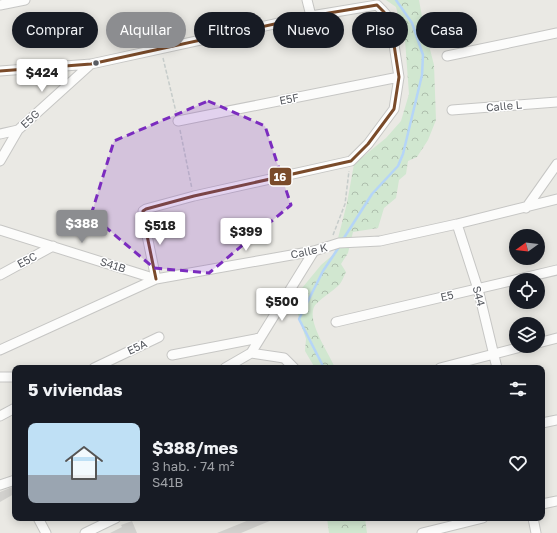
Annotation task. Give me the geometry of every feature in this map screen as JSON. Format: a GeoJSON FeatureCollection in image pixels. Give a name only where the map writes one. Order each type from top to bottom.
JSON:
{"type":"FeatureCollection","features":[{"type":"Feature","properties":{"kind":"street"},"geometry":{"type":"LineString","coordinates":[[0,5],[25,0]]}},
{"type":"Feature","properties":{"kind":"street"},"geometry":{"type":"LineString","coordinates":[[307,0],[310,12]]}},
{"type":"Feature","properties":{"kind":"street"},"geometry":{"type":"LineString","coordinates":[[156,279],[143,216],[143,212],[146,209],[194,196],[351,161],[368,144],[394,109],[399,77],[390,19],[383,10],[376,5],[335,12]]}},
{"type":"Feature","properties":{"kind":"street"},"geometry":{"type":"LineString","coordinates":[[0,71],[91,64],[273,24]]}},
{"type":"Feature","properties":{"kind":"street"},"geometry":{"type":"LineString","coordinates":[[447,56],[557,33]]}},
{"type":"Feature","properties":{"kind":"street","name":"E5G"},"geometry":{"type":"LineString","coordinates":[[0,134],[18,130],[91,64]]}},
{"type":"Feature","properties":{"kind":"street","name":"E5F"},"geometry":{"type":"LineString","coordinates":[[178,121],[399,77]]}},
{"type":"Feature","properties":{"kind":"street","name":"Calle L"},"geometry":{"type":"LineString","coordinates":[[452,110],[557,102]]}},
{"type":"Feature","properties":{"kind":"street"},"geometry":{"type":"LineString","coordinates":[[0,161],[18,130]]}},
{"type":"Feature","properties":{"kind":"street"},"geometry":{"type":"LineString","coordinates":[[526,208],[557,164]]}},
{"type":"Feature","properties":{"kind":"street","name":"Calle K"},"geometry":{"type":"LineString","coordinates":[[0,350],[156,279],[314,251],[339,243],[380,240],[457,224],[526,208],[557,199]]}},
{"type":"Feature","properties":{"kind":"street","name":"S44"},"geometry":{"type":"LineString","coordinates":[[457,224],[478,289],[496,365]]}},
{"type":"Feature","properties":{"kind":"street","name":"S41B"},"geometry":{"type":"LineString","coordinates":[[0,230],[156,279]]}},
{"type":"Feature","properties":{"kind":"street","name":"E5C"},"geometry":{"type":"LineString","coordinates":[[0,275],[53,246]]}},
{"type":"Feature","properties":{"kind":"street"},"geometry":{"type":"LineString","coordinates":[[230,365],[251,353],[314,251]]}},
{"type":"Feature","properties":{"kind":"street","name":"E5"},"geometry":{"type":"LineString","coordinates":[[336,322],[557,270]]}},
{"type":"Feature","properties":{"kind":"street","name":"E5A"},"geometry":{"type":"LineString","coordinates":[[100,365],[159,337]]}},
{"type":"Feature","properties":{"kind":"street"},"geometry":{"type":"LineString","coordinates":[[172,355],[260,338]]}},
{"type":"Feature","properties":{"kind":"street"},"geometry":{"type":"LineString","coordinates":[[545,341],[557,338]]}},
{"type":"Feature","properties":{"kind":"street"},"geometry":{"type":"LineString","coordinates":[[452,365],[509,350]]}},
{"type":"Feature","properties":{"kind":"street"},"geometry":{"type":"LineString","coordinates":[[251,353],[284,358],[291,365]]}},
{"type":"Feature","properties":{"kind":"street"},"geometry":{"type":"LineString","coordinates":[[0,377],[12,377]]}},
{"type":"Feature","properties":{"kind":"street"},"geometry":{"type":"LineString","coordinates":[[0,416],[12,410]]}},
{"type":"Feature","properties":{"kind":"street"},"geometry":{"type":"LineString","coordinates":[[545,422],[557,420]]}},
{"type":"Feature","properties":{"kind":"street"},"geometry":{"type":"LineString","coordinates":[[0,486],[12,481]]}},
{"type":"Feature","properties":{"kind":"street"},"geometry":{"type":"LineString","coordinates":[[545,503],[557,501]]}},
{"type":"Feature","properties":{"kind":"street"},"geometry":{"type":"LineString","coordinates":[[40,521],[46,533]]}},
{"type":"Feature","properties":{"kind":"street"},"geometry":{"type":"LineString","coordinates":[[85,533],[110,521]]}},
{"type":"Feature","properties":{"kind":"street"},"geometry":{"type":"LineString","coordinates":[[422,533],[472,521]]}},
{"type":"Feature","properties":{"kind":"street"},"geometry":{"type":"LineString","coordinates":[[534,521],[536,533]]}},
{"type":"Feature","properties":{"kind":"path"},"geometry":{"type":"LineString","coordinates":[[329,246],[345,204],[351,161]]}},
{"type":"Feature","properties":{"kind":"highlighted area"},"geometry":{"type":"Polygon","coordinates":[[[208,101],[265,126],[291,205],[209,273],[154,268],[91,215],[114,141],[208,101]]]}},
{"type":"Feature","properties":{"kind":"green space"},"geometry":{"type":"Polygon","coordinates":[[[386,0],[419,0],[421,12],[416,12],[416,48],[430,48],[434,65],[436,120],[428,140],[417,157],[408,161],[406,174],[399,180],[396,198],[384,208],[378,228],[353,232],[348,253],[341,264],[346,272],[342,281],[322,298],[313,309],[313,317],[318,335],[333,365],[313,365],[305,351],[306,339],[293,299],[321,265],[334,254],[347,203],[354,164],[386,138],[401,121],[409,94],[406,48],[408,48],[408,12],[397,12],[396,7],[386,0]]]}},
{"type":"Feature","properties":{"kind":"green space"},"geometry":{"type":"Polygon","coordinates":[[[327,521],[365,521],[367,533],[329,533],[327,521]]]}},
{"type":"Feature","properties":{"kind":"building"},"geometry":{"type":"Polygon","coordinates":[[[12,487],[12,495],[0,502],[0,492],[12,487]]]}},
{"type":"Feature","properties":{"kind":"building"},"geometry":{"type":"Polygon","coordinates":[[[132,521],[137,533],[110,533],[122,527],[121,525],[132,521]]]}},
{"type":"Feature","properties":{"kind":"building"},"geometry":{"type":"Polygon","coordinates":[[[247,521],[270,521],[241,533],[217,533],[247,521]]]}},
{"type":"Feature","properties":{"kind":"waterway"},"geometry":{"type":"LineString","coordinates":[[342,241],[372,194],[398,166],[403,154],[422,75],[423,55],[412,23],[396,0]]}},
{"type":"Feature","properties":{"kind":"waterway"},"geometry":{"type":"LineString","coordinates":[[322,365],[299,319],[323,271],[339,247]]}},
{"type":"Feature","properties":{"kind":"transit line","name":"16"},"geometry":{"type":"LineString","coordinates":[[0,71],[91,64],[311,16],[377,5],[390,19],[399,77],[394,109],[368,144],[351,161],[194,196],[146,209],[143,211],[143,216],[156,279]]}}]}
